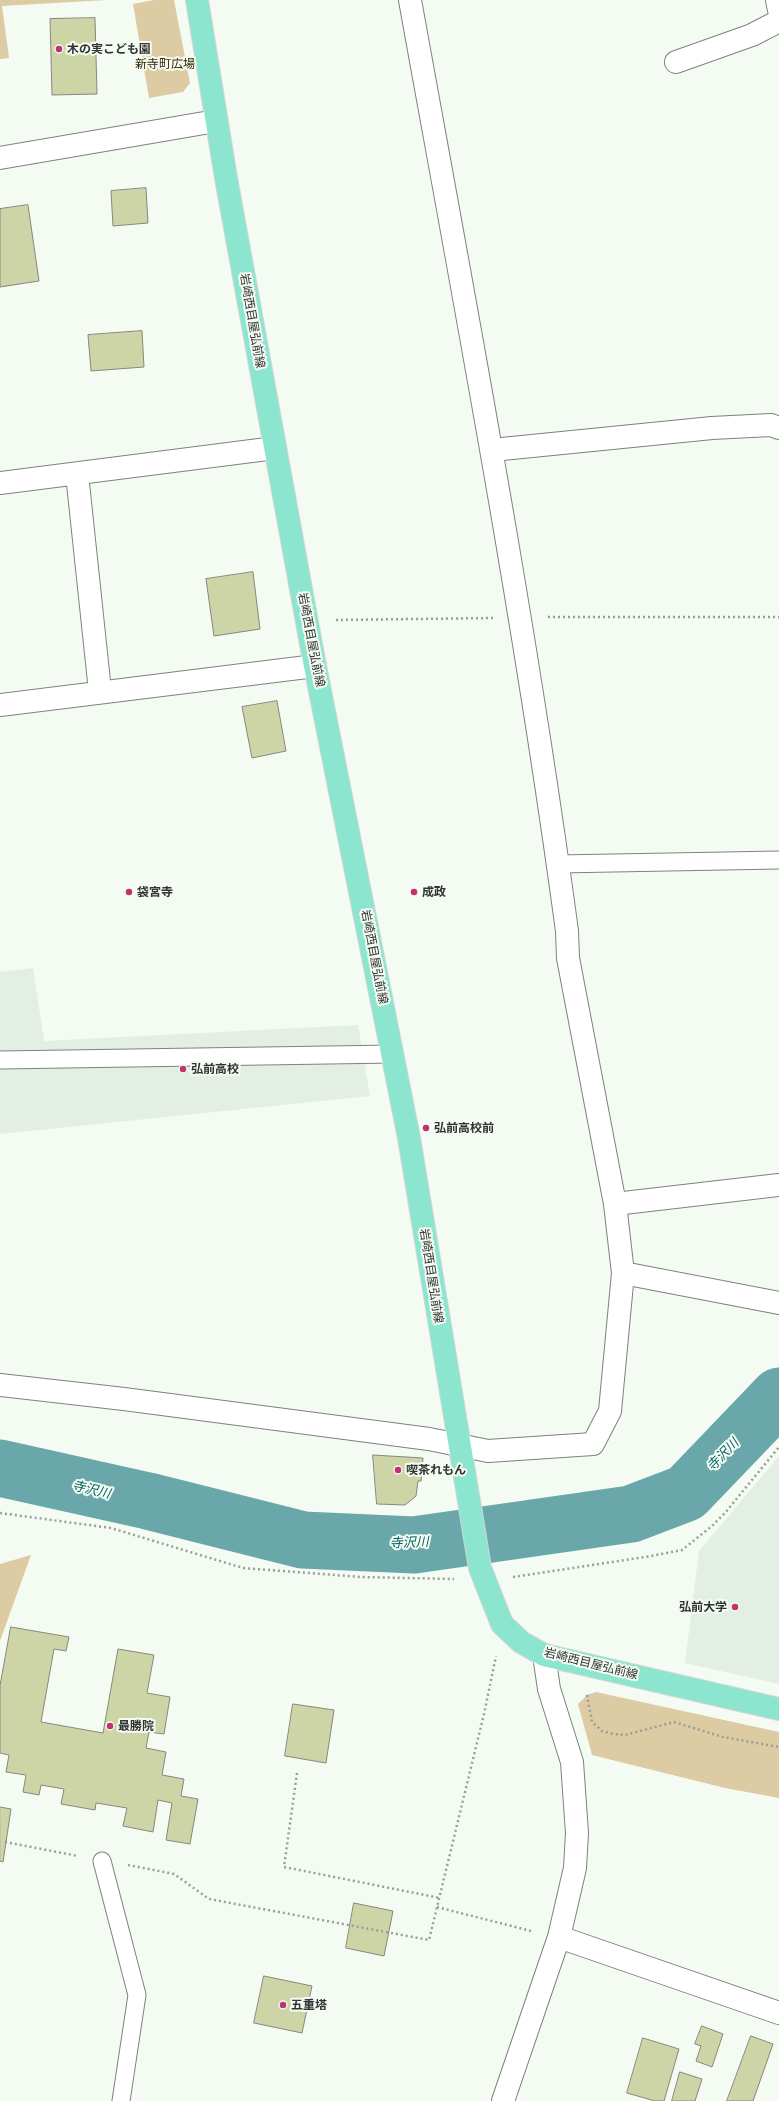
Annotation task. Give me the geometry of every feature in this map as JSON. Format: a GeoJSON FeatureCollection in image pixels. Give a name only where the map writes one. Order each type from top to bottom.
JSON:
{"type":"FeatureCollection","features":[{"type":"Feature","properties":{"kind":"main road","name":"岩崎西目屋弘前線"},"geometry":{"type":"LineString","coordinates":[[197,0],[216,121],[315,666],[394,1054],[480,1572],[502,1624],[522,1642],[544,1655],[779,1709]]}},
{"type":"Feature","properties":{"kind":"street"},"geometry":{"type":"LineString","coordinates":[[0,1385],[124,1399],[421,1438],[459,1452],[592,1444],[610,1411],[623,1273],[615,1204],[568,958],[558,864],[544,767],[492,450],[410,0]]}},
{"type":"Feature","properties":{"kind":"street"},"geometry":{"type":"LineString","coordinates":[[777,0],[779,10]]}},
{"type":"Feature","properties":{"kind":"street"},"geometry":{"type":"LineString","coordinates":[[676,62],[752,35],[779,21]]}},
{"type":"Feature","properties":{"kind":"street"},"geometry":{"type":"LineString","coordinates":[[0,158],[216,121]]}},
{"type":"Feature","properties":{"kind":"street"},"geometry":{"type":"LineString","coordinates":[[492,450],[712,428],[771,425],[779,428]]}},
{"type":"Feature","properties":{"kind":"street"},"geometry":{"type":"LineString","coordinates":[[0,483],[275,448]]}},
{"type":"Feature","properties":{"kind":"street"},"geometry":{"type":"LineString","coordinates":[[77,474],[100,691]]}},
{"type":"Feature","properties":{"kind":"street"},"geometry":{"type":"LineString","coordinates":[[0,704],[315,666]]}},
{"type":"Feature","properties":{"kind":"street"},"geometry":{"type":"LineString","coordinates":[[615,1204],[779,1185]]}},
{"type":"Feature","properties":{"kind":"street"},"geometry":{"type":"LineString","coordinates":[[623,1273],[779,1303]]}},
{"type":"Feature","properties":{"kind":"street"},"geometry":{"type":"LineString","coordinates":[[503,2101],[559,1938],[575,1868],[577,1833],[572,1762],[549,1689],[544,1655]]}},
{"type":"Feature","properties":{"kind":"street"},"geometry":{"type":"LineString","coordinates":[[559,1938],[779,2013]]}},
{"type":"Feature","properties":{"kind":"lane"},"geometry":{"type":"LineString","coordinates":[[558,864],[779,860]]}},
{"type":"Feature","properties":{"kind":"lane"},"geometry":{"type":"LineString","coordinates":[[0,1060],[394,1054]]}},
{"type":"Feature","properties":{"kind":"lane"},"geometry":{"type":"LineString","coordinates":[[102,1861],[138,1995],[121,2101]]}},
{"type":"Feature","properties":{"kind":"path"},"geometry":{"type":"LineString","coordinates":[[330,620],[520,617],[779,617]]}},
{"type":"Feature","properties":{"kind":"path"},"geometry":{"type":"LineString","coordinates":[[0,1513],[112,1528],[243,1568],[361,1577],[457,1580],[480,1572],[506,1578],[644,1558],[682,1550],[712,1526],[725,1513],[779,1447]]}},
{"type":"Feature","properties":{"kind":"path"},"geometry":{"type":"LineString","coordinates":[[5,1842],[174,1874],[209,1899],[429,1940],[484,1714],[502,1624]]}},
{"type":"Feature","properties":{"kind":"path"},"geometry":{"type":"LineString","coordinates":[[587,1695],[592,1722],[602,1731],[614,1734],[630,1734],[674,1722],[724,1737],[779,1747]]}},
{"type":"Feature","properties":{"kind":"path"},"geometry":{"type":"LineString","coordinates":[[297,1773],[284,1867],[440,1898]]}},
{"type":"Feature","properties":{"kind":"path"},"geometry":{"type":"LineString","coordinates":[[437,1907],[559,1938]]}},
{"type":"Feature","properties":{"kind":"shaded area","name":"弘前高校"},"geometry":{"type":"Polygon","coordinates":[[[33,968],[44,1041],[358,1025],[370,1096],[0,1134],[0,972],[33,968]]]}},
{"type":"Feature","properties":{"kind":"shaded area","name":"弘前大学"},"geometry":{"type":"Polygon","coordinates":[[[779,1456],[779,1684],[685,1663],[699,1551],[779,1456]]]}},
{"type":"Feature","properties":{"kind":"green space"},"geometry":{"type":"Polygon","coordinates":[[[0,0],[107,0],[2,6],[9,58],[0,59],[0,0]]]}},
{"type":"Feature","properties":{"kind":"green space","name":"新寺町広場"},"geometry":{"type":"Polygon","coordinates":[[[154,0],[174,0],[190,83],[183,92],[149,98],[133,4],[154,0]]]}},
{"type":"Feature","properties":{"kind":"green space"},"geometry":{"type":"Polygon","coordinates":[[[31,1555],[0,1641],[0,1564],[31,1555]]]}},
{"type":"Feature","properties":{"kind":"green space"},"geometry":{"type":"Polygon","coordinates":[[[596,1692],[779,1732],[779,1798],[725,1788],[592,1755],[578,1704],[587,1695],[596,1692]]]}},
{"type":"Feature","properties":{"kind":"building"},"geometry":{"type":"Polygon","coordinates":[[[95,18],[97,94],[52,95],[50,19],[95,18]]]}},
{"type":"Feature","properties":{"kind":"building"},"geometry":{"type":"Polygon","coordinates":[[[146,188],[148,223],[113,226],[111,191],[146,188]]]}},
{"type":"Feature","properties":{"kind":"building"},"geometry":{"type":"Polygon","coordinates":[[[28,205],[39,281],[0,287],[0,209],[28,205]]]}},
{"type":"Feature","properties":{"kind":"building"},"geometry":{"type":"Polygon","coordinates":[[[142,331],[144,367],[91,371],[88,335],[142,331]]]}},
{"type":"Feature","properties":{"kind":"building"},"geometry":{"type":"Polygon","coordinates":[[[253,572],[260,629],[214,636],[206,579],[253,572]]]}},
{"type":"Feature","properties":{"kind":"building"},"geometry":{"type":"Polygon","coordinates":[[[277,701],[286,751],[252,758],[242,707],[277,701]]]}},
{"type":"Feature","properties":{"kind":"building","name":"喫茶れもん"},"geometry":{"type":"Polygon","coordinates":[[[373,1455],[423,1458],[421,1481],[418,1481],[416,1496],[405,1505],[377,1504],[373,1455]]]}},
{"type":"Feature","properties":{"kind":"building"},"geometry":{"type":"Polygon","coordinates":[[[11,1627],[69,1637],[66,1651],[54,1649],[41,1722],[103,1733],[118,1649],[154,1655],[147,1693],[170,1697],[164,1734],[149,1732],[146,1748],[166,1752],[162,1775],[184,1779],[181,1796],[198,1799],[190,1844],[166,1840],[172,1803],[158,1800],[153,1832],[123,1826],[127,1808],[96,1803],[95,1810],[61,1804],[64,1789],[41,1785],[39,1795],[23,1792],[26,1775],[6,1772],[9,1755],[0,1753],[0,1686],[11,1627]]]}},
{"type":"Feature","properties":{"kind":"building"},"geometry":{"type":"Polygon","coordinates":[[[293,1704],[334,1710],[326,1763],[285,1756],[293,1704]]]}},
{"type":"Feature","properties":{"kind":"building"},"geometry":{"type":"Polygon","coordinates":[[[0,1807],[11,1809],[3,1862],[0,1861],[0,1807]]]}},
{"type":"Feature","properties":{"kind":"building"},"geometry":{"type":"Polygon","coordinates":[[[354,1903],[393,1911],[384,1956],[346,1948],[354,1903]]]}},
{"type":"Feature","properties":{"kind":"building","name":"五重塔"},"geometry":{"type":"Polygon","coordinates":[[[264,1976],[312,1986],[302,2033],[254,2023],[264,1976]]]}},
{"type":"Feature","properties":{"kind":"building"},"geometry":{"type":"Polygon","coordinates":[[[702,2026],[723,2034],[712,2067],[696,2061],[701,2046],[695,2044],[702,2026]]]}},
{"type":"Feature","properties":{"kind":"building"},"geometry":{"type":"Polygon","coordinates":[[[751,2036],[773,2044],[753,2101],[727,2101],[751,2036]]]}},
{"type":"Feature","properties":{"kind":"building"},"geometry":{"type":"Polygon","coordinates":[[[643,2038],[679,2049],[664,2101],[655,2101],[627,2093],[643,2038]]]}},
{"type":"Feature","properties":{"kind":"building"},"geometry":{"type":"Polygon","coordinates":[[[680,2072],[702,2079],[695,2101],[672,2101],[680,2072]]]}},
{"type":"Feature","properties":{"kind":"waterway","name":"寺沢川"},"geometry":{"type":"LineString","coordinates":[[0,1468],[148,1501],[303,1540],[414,1545],[631,1514],[686,1493],[779,1396]]}},
{"type":"Feature","properties":{"kind":"place","name":"木の実こども園"},"geometry":{"type":"Point","coordinates":[59,49]}},
{"type":"Feature","properties":{"kind":"place","name":"袋宮寺"},"geometry":{"type":"Point","coordinates":[129,892]}},
{"type":"Feature","properties":{"kind":"place","name":"成政"},"geometry":{"type":"Point","coordinates":[414,892]}},
{"type":"Feature","properties":{"kind":"place","name":"弘前高校"},"geometry":{"type":"Point","coordinates":[183,1069]}},
{"type":"Feature","properties":{"kind":"place","name":"弘前高校前"},"geometry":{"type":"Point","coordinates":[426,1128]}},
{"type":"Feature","properties":{"kind":"place","name":"喫茶れもん"},"geometry":{"type":"Point","coordinates":[398,1470]}},
{"type":"Feature","properties":{"kind":"place","name":"弘前大学"},"geometry":{"type":"Point","coordinates":[735,1607]}},
{"type":"Feature","properties":{"kind":"place","name":"最勝院"},"geometry":{"type":"Point","coordinates":[110,1726]}},
{"type":"Feature","properties":{"kind":"place","name":"五重塔"},"geometry":{"type":"Point","coordinates":[283,2005]}}]}
